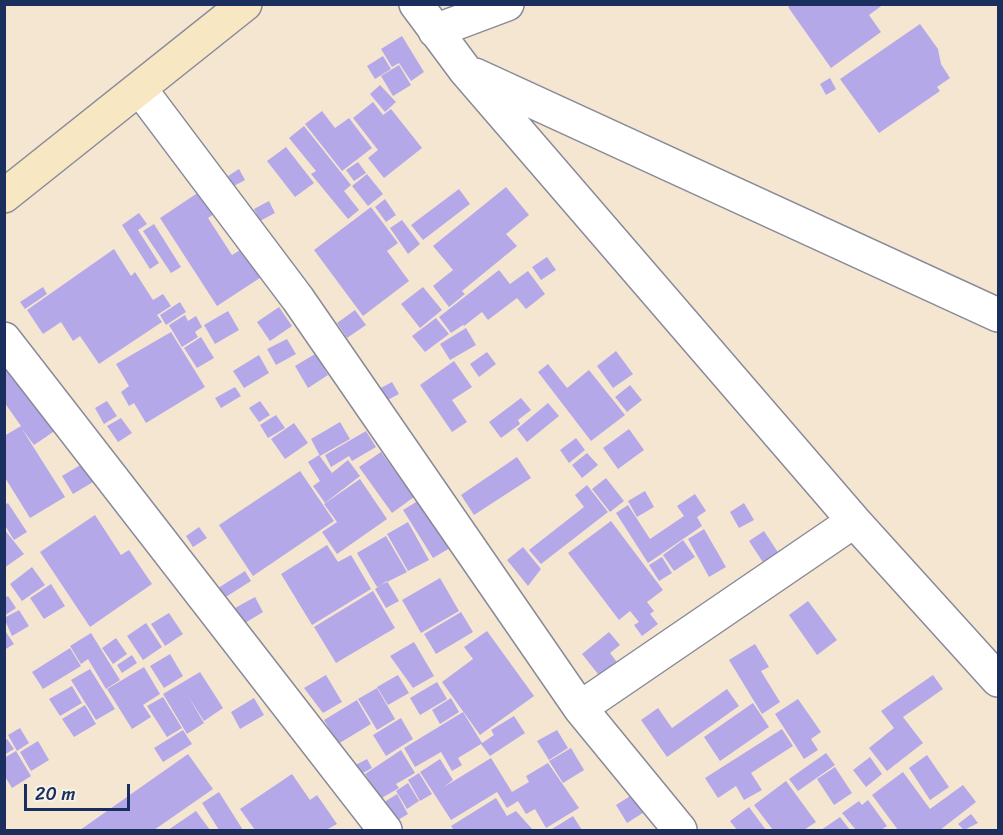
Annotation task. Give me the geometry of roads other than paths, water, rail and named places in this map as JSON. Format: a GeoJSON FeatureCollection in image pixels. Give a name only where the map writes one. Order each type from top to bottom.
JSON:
{"type":"FeatureCollection","features":[{"type":"Feature","properties":{"kind":"street"},"geometry":{"type":"LineString","coordinates":[[4,196],[245,4]]}},
{"type":"Feature","properties":{"kind":"street"},"geometry":{"type":"LineString","coordinates":[[416,4],[465,70],[854,521],[999,680]]}},
{"type":"Feature","properties":{"kind":"street"},"geometry":{"type":"LineString","coordinates":[[435,31],[507,4]]}},
{"type":"Feature","properties":{"kind":"street"},"geometry":{"type":"LineString","coordinates":[[465,70],[999,315]]}},
{"type":"Feature","properties":{"kind":"street"},"geometry":{"type":"LineString","coordinates":[[140,89],[298,299],[580,708],[680,831]]}},
{"type":"Feature","properties":{"kind":"street"},"geometry":{"type":"LineString","coordinates":[[4,339],[385,831]]}},
{"type":"Feature","properties":{"kind":"street"},"geometry":{"type":"LineString","coordinates":[[580,708],[854,521]]}}]}
